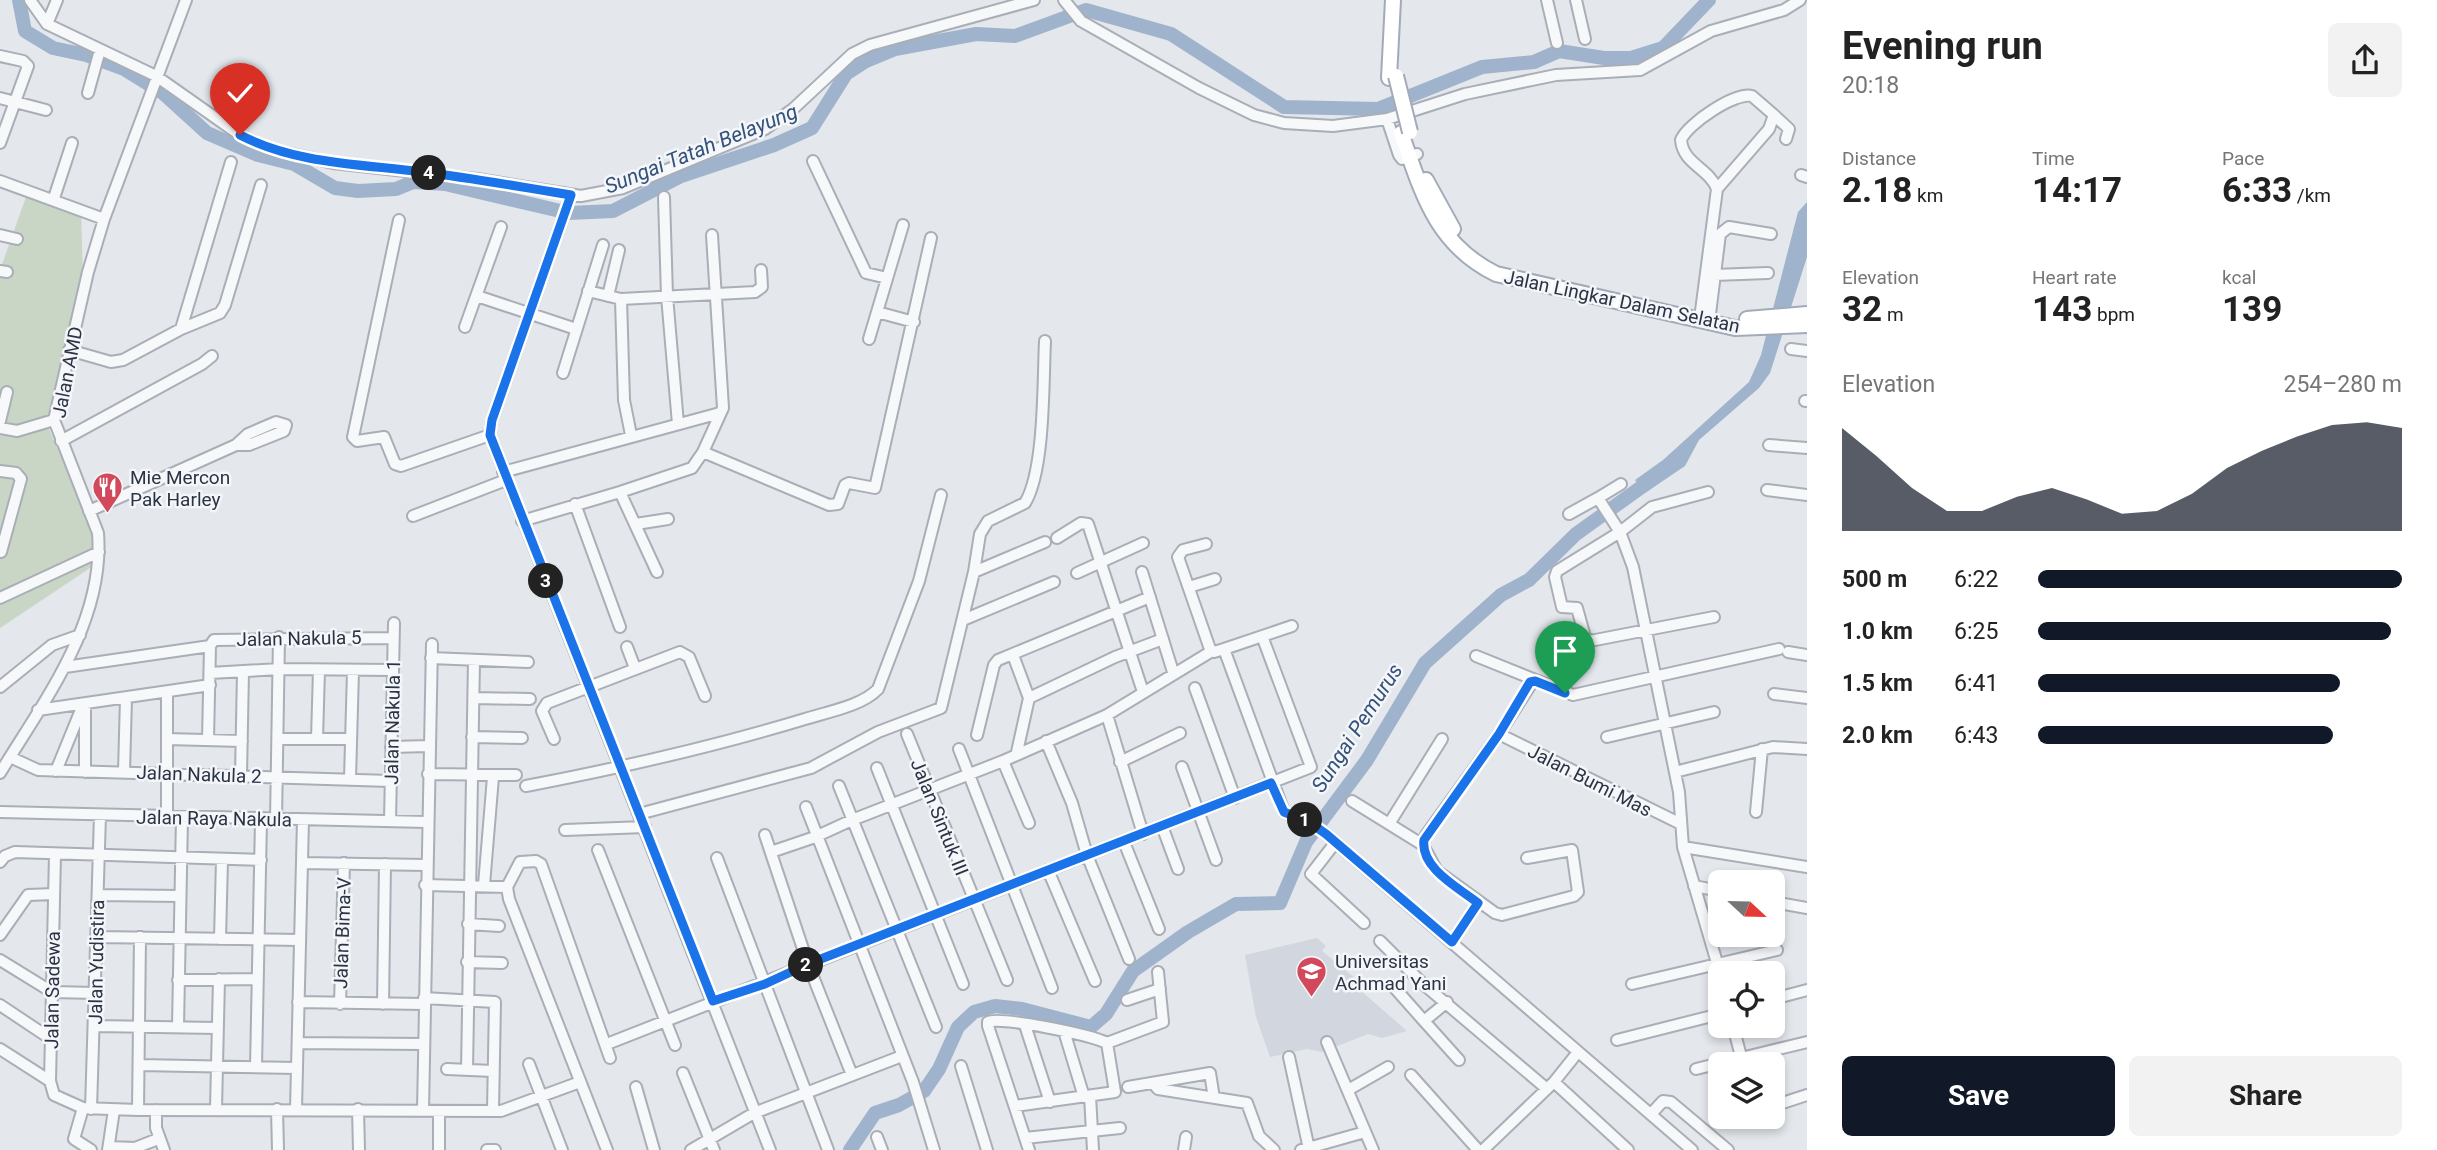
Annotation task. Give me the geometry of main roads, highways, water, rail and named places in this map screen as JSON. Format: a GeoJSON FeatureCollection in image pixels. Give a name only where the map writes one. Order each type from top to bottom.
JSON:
{"type":"FeatureCollection","features":[{"type":"Feature","properties":{"kind":"main road","name":"Jalan Lingkar Dalam Selatan"},"geometry":{"type":"LineString","coordinates":[[1393,0],[1392,77],[1405,132],[1437,213],[1480,258],[1496,267],[1707,315],[1753,324],[1807,325]]}},
{"type":"Feature","properties":{"kind":"main road","name":"Jalan Lingkar Dalam Selatan"},"geometry":{"type":"LineString","coordinates":[[1392,77],[1401,0]]}},
{"type":"Feature","properties":{"kind":"main road","name":"Jalan Lingkar Dalam Selatan"},"geometry":{"type":"LineString","coordinates":[[1753,324],[1807,314]]}},
{"type":"Feature","properties":{"kind":"water"},"geometry":{"type":"Polygon","coordinates":[[[1807,202],[1807,257],[1770,373],[1759,388],[1699,440],[1685,466],[1645,493],[1635,480],[1663,460],[1749,382],[1761,355],[1798,212],[1807,202]]]}},
{"type":"Feature","properties":{"kind":"waterway","name":"Sungai Tatah Belayung"},"geometry":{"type":"LineString","coordinates":[[19,0],[25,31],[53,48],[86,55],[124,69],[163,93],[207,133],[258,155],[294,164],[335,188],[358,191],[396,189],[413,182],[445,184],[569,213],[613,211],[681,176],[774,145],[812,128],[846,74],[866,61],[895,49],[976,34],[1015,36],[1086,10],[1171,34],[1284,107],[1378,109],[1482,67],[1534,62],[1559,51],[1604,58],[1631,58],[1663,48],[1709,0]]}},
{"type":"Feature","properties":{"kind":"waterway","name":"Sungai Pemurus"},"geometry":{"type":"LineString","coordinates":[[850,1150],[875,1113],[899,1105],[924,1091],[939,1069],[958,1027],[974,1012],[995,1006],[1022,1009],[1091,1027],[1106,1014],[1133,971],[1188,932],[1236,904],[1280,903],[1306,842],[1367,760],[1425,663],[1501,595],[1529,580],[1576,534],[1654,478]]}},
{"type":"Feature","properties":{"kind":"place","name":"Mie Mercon Pak Harley"},"geometry":{"type":"Point","coordinates":[107,515]}},
{"type":"Feature","properties":{"kind":"place","name":"Universitas Achmad Yani"},"geometry":{"type":"Point","coordinates":[1312,999]}}]}
